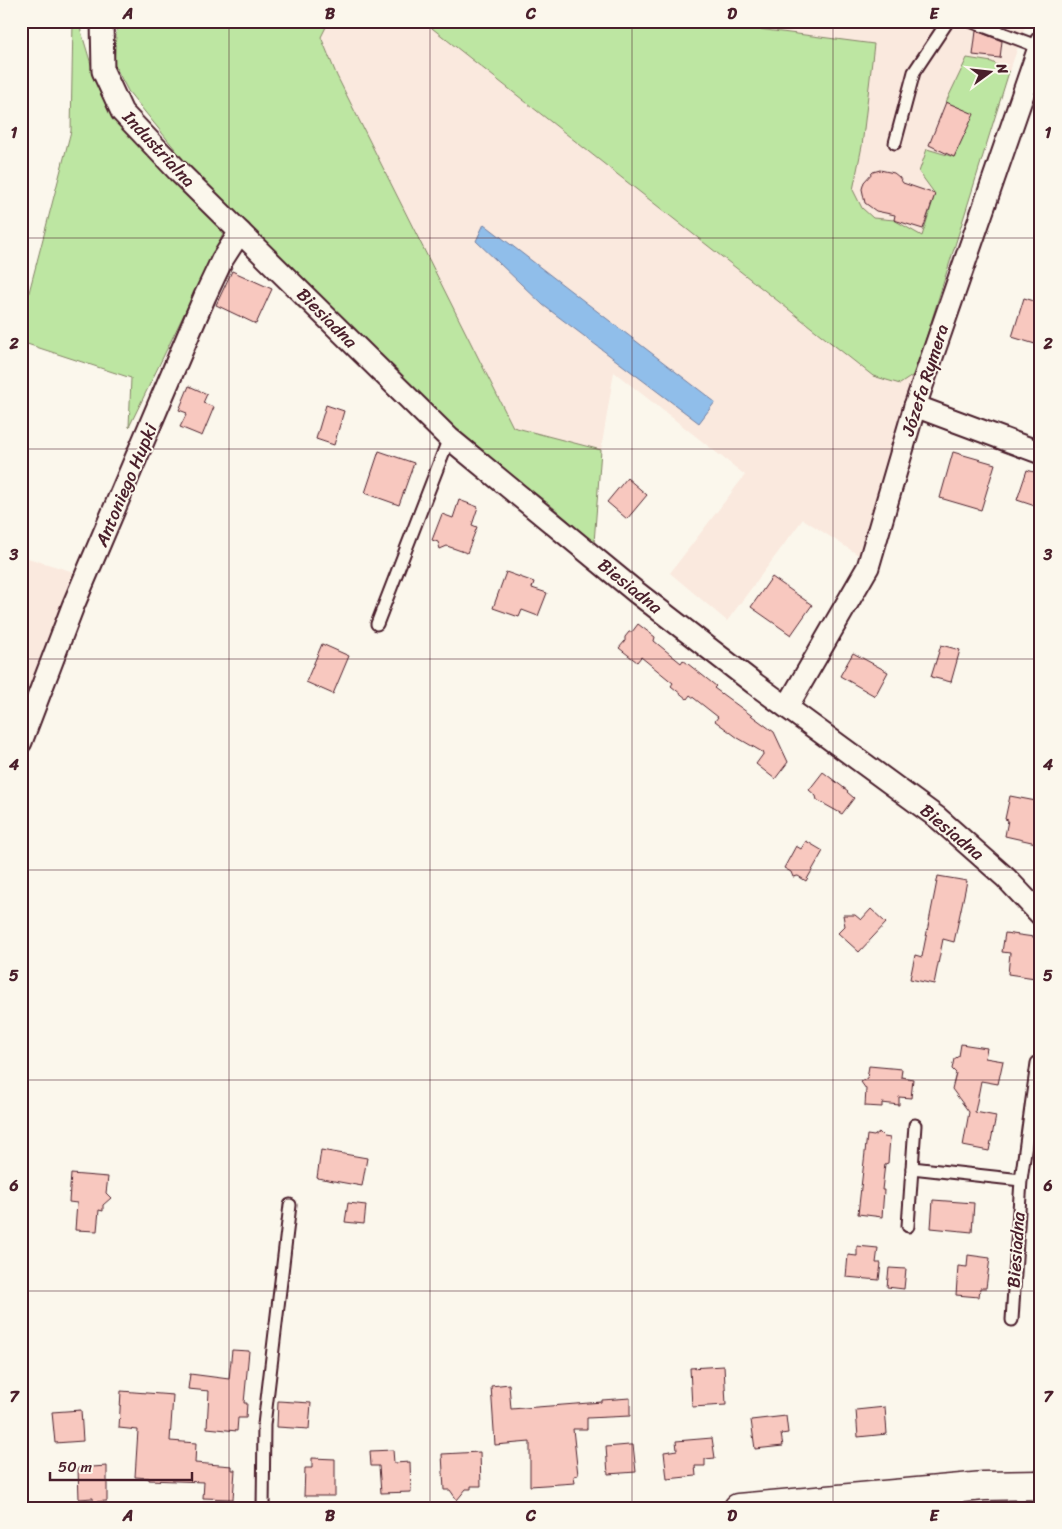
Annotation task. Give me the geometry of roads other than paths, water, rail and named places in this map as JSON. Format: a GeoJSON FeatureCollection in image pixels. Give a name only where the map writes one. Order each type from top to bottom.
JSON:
{"type":"FeatureCollection","features":[{"type":"Feature","properties":{"kind":"street","name":"Industrialna"},"geometry":{"type":"LineString","coordinates":[[102,21],[103,72],[122,112],[240,232]]}},
{"type":"Feature","properties":{"kind":"street","name":"Józefa Rymera"},"geometry":{"type":"LineString","coordinates":[[787,707],[868,567],[915,406],[1040,45]]}},
{"type":"Feature","properties":{"kind":"street","name":"Biesiadna"},"geometry":{"type":"LineString","coordinates":[[240,232],[449,438],[636,592],[787,707],[938,818],[1006,878],[1041,916]]}},
{"type":"Feature","properties":{"kind":"street","name":"Antoniego Hupki"},"geometry":{"type":"LineString","coordinates":[[21,742],[73,606],[205,296],[222,260],[240,232]]}},
{"type":"Feature","properties":{"kind":"street"},"geometry":{"type":"LineString","coordinates":[[915,406],[1041,453]]}},
{"type":"Feature","properties":{"kind":"street"},"geometry":{"type":"LineString","coordinates":[[738,1508],[893,1501],[984,1486],[1041,1485]]}},
{"type":"Feature","properties":{"kind":"lane"},"geometry":{"type":"LineString","coordinates":[[895,143],[914,72],[948,21]]}},
{"type":"Feature","properties":{"kind":"lane"},"geometry":{"type":"LineString","coordinates":[[970,21],[1040,45]]}},
{"type":"Feature","properties":{"kind":"lane"},"geometry":{"type":"LineString","coordinates":[[377,624],[449,438]]}},
{"type":"Feature","properties":{"kind":"lane","name":"Biesiadna"},"geometry":{"type":"LineString","coordinates":[[1012,1320],[1021,1180],[1037,1063],[1041,1060]]}},
{"type":"Feature","properties":{"kind":"lane"},"geometry":{"type":"LineString","coordinates":[[908,1226],[915,1125]]}},
{"type":"Feature","properties":{"kind":"lane"},"geometry":{"type":"LineString","coordinates":[[912,1168],[1021,1180]]}},
{"type":"Feature","properties":{"kind":"lane"},"geometry":{"type":"LineString","coordinates":[[263,1508],[264,1425],[290,1205]]}},
{"type":"Feature","properties":{"kind":"water"},"geometry":{"type":"Polygon","coordinates":[[[484,224],[715,402],[699,423],[543,305],[476,241],[484,224]]]}}]}
